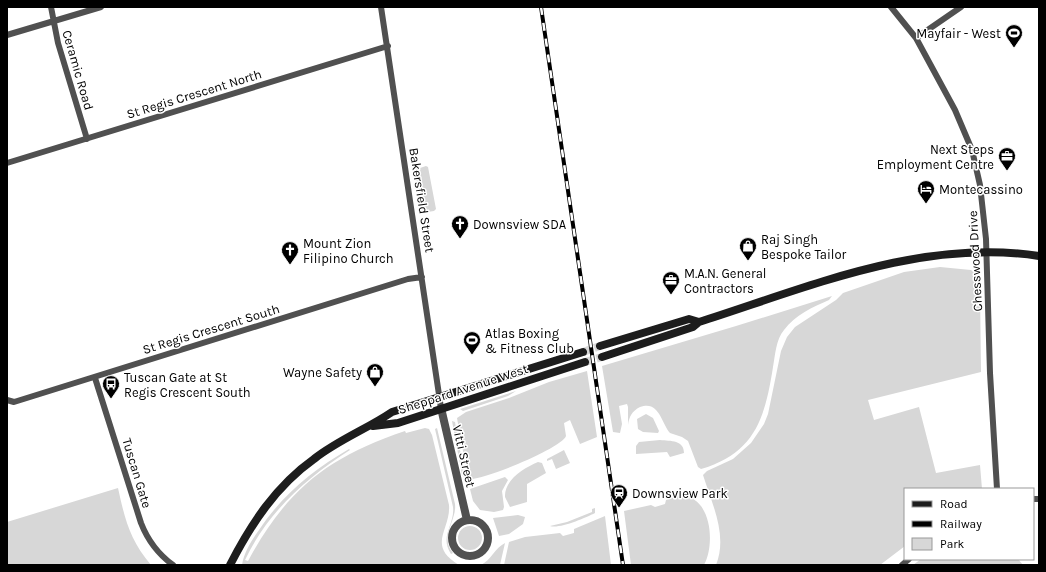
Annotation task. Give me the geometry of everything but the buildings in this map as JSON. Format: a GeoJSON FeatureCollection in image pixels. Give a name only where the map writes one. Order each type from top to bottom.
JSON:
{"type":"FeatureCollection","features":[{"type":"Feature","properties":{"kind":"main road"},"geometry":{"type":"LineString","coordinates":[[602,357],[693,327],[700,322],[857,272],[915,259],[953,253],[987,252],[1039,256]]}},
{"type":"Feature","properties":{"kind":"main road"},"geometry":{"type":"LineString","coordinates":[[600,346],[689,319],[700,322]]}},
{"type":"Feature","properties":{"kind":"main road","name":"Sheppard Avenue West"},"geometry":{"type":"LineString","coordinates":[[230,565],[244,537],[264,508],[288,481],[313,459],[343,440],[370,427],[392,412],[583,352]]}},
{"type":"Feature","properties":{"kind":"main road","name":"Sheppard Avenue West"},"geometry":{"type":"LineString","coordinates":[[370,427],[398,422],[585,362]]}},
{"type":"Feature","properties":{"kind":"street","name":"Ceramic Road"},"geometry":{"type":"LineString","coordinates":[[51,7],[53,22],[87,139]]}},
{"type":"Feature","properties":{"kind":"street"},"geometry":{"type":"LineString","coordinates":[[7,36],[101,7]]}},
{"type":"Feature","properties":{"kind":"street","name":"Bakersfield Street"},"geometry":{"type":"LineString","coordinates":[[381,7],[439,396]]}},
{"type":"Feature","properties":{"kind":"street","name":"Chesswood Drive"},"geometry":{"type":"LineString","coordinates":[[891,7],[916,38],[955,110],[972,150],[980,185],[987,252],[990,373],[997,488]]}},
{"type":"Feature","properties":{"kind":"street"},"geometry":{"type":"LineString","coordinates":[[916,38],[961,7]]}},
{"type":"Feature","properties":{"kind":"street","name":"St Regis Crescent North"},"geometry":{"type":"LineString","coordinates":[[7,163],[388,46]]}},
{"type":"Feature","properties":{"kind":"street","name":"St Regis Crescent South"},"geometry":{"type":"LineString","coordinates":[[7,400],[14,402],[95,378],[178,350],[408,279],[422,277]]}},
{"type":"Feature","properties":{"kind":"street","name":"Tuscan Gate"},"geometry":{"type":"LineString","coordinates":[[95,378],[146,536],[158,553],[173,565]]}},
{"type":"Feature","properties":{"kind":"street","name":"Vitti Street"},"geometry":{"type":"LineString","coordinates":[[439,396],[467,520]]}},
{"type":"Feature","properties":{"kind":"street"},"geometry":{"type":"LineString","coordinates":[[467,520],[479,523],[487,532],[487,544],[484,550],[473,556],[461,554],[453,544],[452,538],[456,527],[467,520]]}},
{"type":"Feature","properties":{"kind":"green space"},"geometry":{"type":"Polygon","coordinates":[[[426,166],[428,167],[436,209],[434,211],[421,213],[414,170],[426,166]]]}},
{"type":"Feature","properties":{"kind":"green space"},"geometry":{"type":"Polygon","coordinates":[[[940,267],[971,270],[977,275],[980,292],[981,372],[868,400],[874,420],[919,407],[936,473],[980,465],[982,488],[904,488],[904,547],[880,565],[716,565],[719,554],[720,531],[703,475],[707,471],[733,459],[751,443],[764,424],[768,414],[781,351],[787,337],[795,327],[836,300],[843,293],[904,272],[940,267]]]}},
{"type":"Feature","properties":{"kind":"green space"},"geometry":{"type":"Polygon","coordinates":[[[832,296],[829,300],[793,320],[781,334],[776,348],[770,385],[761,417],[754,431],[745,443],[734,453],[719,462],[701,469],[698,467],[688,441],[682,437],[670,433],[659,413],[655,409],[646,406],[640,407],[633,412],[628,425],[627,404],[619,406],[622,424],[620,433],[613,432],[602,366],[832,296]]]}},
{"type":"Feature","properties":{"kind":"green space"},"geometry":{"type":"Polygon","coordinates":[[[587,371],[597,437],[580,444],[570,420],[564,423],[566,436],[551,448],[521,463],[489,475],[468,479],[457,418],[466,412],[509,398],[549,382],[587,371]]]}},
{"type":"Feature","properties":{"kind":"green space"},"geometry":{"type":"Polygon","coordinates":[[[516,391],[508,396],[463,411],[460,409],[516,391]]]}},
{"type":"Feature","properties":{"kind":"green space"},"geometry":{"type":"Polygon","coordinates":[[[646,414],[653,418],[659,431],[658,433],[643,432],[638,429],[637,419],[646,414]]]}},
{"type":"Feature","properties":{"kind":"green space"},"geometry":{"type":"Polygon","coordinates":[[[452,421],[455,422],[465,478],[462,475],[452,421]]]}},
{"type":"Feature","properties":{"kind":"green space"},"geometry":{"type":"Polygon","coordinates":[[[425,428],[429,429],[432,435],[449,505],[449,514],[442,537],[442,544],[444,551],[449,558],[459,565],[242,565],[249,546],[268,517],[289,494],[323,465],[349,449],[350,450],[318,472],[289,498],[264,527],[245,560],[248,561],[278,514],[312,479],[353,452],[405,431],[406,433],[425,428]]]}},
{"type":"Feature","properties":{"kind":"green space"},"geometry":{"type":"Polygon","coordinates":[[[437,428],[455,504],[454,516],[448,535],[449,547],[453,553],[451,554],[448,548],[447,536],[452,519],[453,507],[435,429],[437,428]]]}},
{"type":"Feature","properties":{"kind":"green space"},"geometry":{"type":"Polygon","coordinates":[[[660,440],[679,443],[682,446],[684,453],[670,457],[667,452],[636,454],[636,446],[639,442],[660,440]]]}},
{"type":"Feature","properties":{"kind":"green space"},"geometry":{"type":"Polygon","coordinates":[[[564,450],[570,463],[556,469],[552,459],[547,461],[547,459],[564,450]]]}},
{"type":"Feature","properties":{"kind":"green space"},"geometry":{"type":"Polygon","coordinates":[[[538,462],[542,463],[546,473],[527,484],[527,502],[510,507],[505,497],[511,480],[521,471],[538,462]]]}},
{"type":"Feature","properties":{"kind":"green space"},"geometry":{"type":"Polygon","coordinates":[[[505,477],[508,480],[502,491],[503,510],[494,512],[480,510],[473,501],[470,489],[505,477]]]}},
{"type":"Feature","properties":{"kind":"green space"},"geometry":{"type":"Polygon","coordinates":[[[118,488],[129,529],[138,547],[151,565],[7,565],[7,522],[118,488]]]}},
{"type":"Feature","properties":{"kind":"green space"},"geometry":{"type":"Polygon","coordinates":[[[678,496],[689,497],[698,502],[708,521],[710,545],[708,556],[704,565],[631,565],[624,511],[651,505],[655,507],[665,504],[666,500],[678,496]]]}},
{"type":"Feature","properties":{"kind":"green space"},"geometry":{"type":"Polygon","coordinates":[[[595,508],[595,513],[579,520],[566,525],[554,527],[550,526],[567,522],[592,512],[592,509],[595,508]]]}},
{"type":"Feature","properties":{"kind":"green space"},"geometry":{"type":"Polygon","coordinates":[[[518,515],[525,517],[523,524],[509,534],[499,536],[493,518],[518,515]]]}},
{"type":"Feature","properties":{"kind":"green space"},"geometry":{"type":"Polygon","coordinates":[[[605,516],[611,565],[504,565],[509,542],[525,537],[560,533],[563,536],[574,533],[574,529],[605,516]]]}},
{"type":"Feature","properties":{"kind":"green space"},"geometry":{"type":"Polygon","coordinates":[[[470,526],[479,529],[482,538],[479,547],[470,550],[461,547],[458,538],[461,529],[470,526]]]}},
{"type":"Feature","properties":{"kind":"green space"},"geometry":{"type":"Polygon","coordinates":[[[505,543],[500,565],[481,565],[488,560],[498,548],[505,543]]]}},
{"type":"Feature","properties":{"kind":"green space"},"geometry":{"type":"Polygon","coordinates":[[[920,560],[1019,560],[1023,565],[913,565],[920,560]]]}},
{"type":"Feature","properties":{"kind":"tunnel"},"geometry":{"type":"LineString","coordinates":[[583,352],[600,346]]}},
{"type":"Feature","properties":{"kind":"tunnel"},"geometry":{"type":"LineString","coordinates":[[585,362],[602,357]]}},
{"type":"Feature","properties":{"kind":"railway"},"geometry":{"type":"LineString","coordinates":[[541,7],[623,565]]}},
{"type":"Feature","properties":{"kind":"place","name":"Mayfair - West"},"geometry":{"type":"Point","coordinates":[1014,48]}},
{"type":"Feature","properties":{"kind":"place","name":"Next Steps Employment Centre"},"geometry":{"type":"Point","coordinates":[1007,171]}},
{"type":"Feature","properties":{"kind":"place","name":"Montecassino"},"geometry":{"type":"Point","coordinates":[926,204]}},
{"type":"Feature","properties":{"kind":"place","name":"Downsview SDA"},"geometry":{"type":"Point","coordinates":[460,239]}},
{"type":"Feature","properties":{"kind":"place","name":"Raj Singh Bespoke Tailor"},"geometry":{"type":"Point","coordinates":[748,261]}},
{"type":"Feature","properties":{"kind":"place","name":"Mount Zion Filipino Church"},"geometry":{"type":"Point","coordinates":[290,265]}},
{"type":"Feature","properties":{"kind":"place","name":"M.A.N. General Contractors"},"geometry":{"type":"Point","coordinates":[671,295]}},
{"type":"Feature","properties":{"kind":"place","name":"Atlas Boxing & Fitness Club"},"geometry":{"type":"Point","coordinates":[472,355]}},
{"type":"Feature","properties":{"kind":"place","name":"Wayne Safety"},"geometry":{"type":"Point","coordinates":[375,387]}},
{"type":"Feature","properties":{"kind":"place","name":"Tuscan Gate at St Regis Crescent South"},"geometry":{"type":"Point","coordinates":[111,399]}},
{"type":"Feature","properties":{"kind":"place","name":"Downsview Park"},"geometry":{"type":"Point","coordinates":[619,508]}}]}
